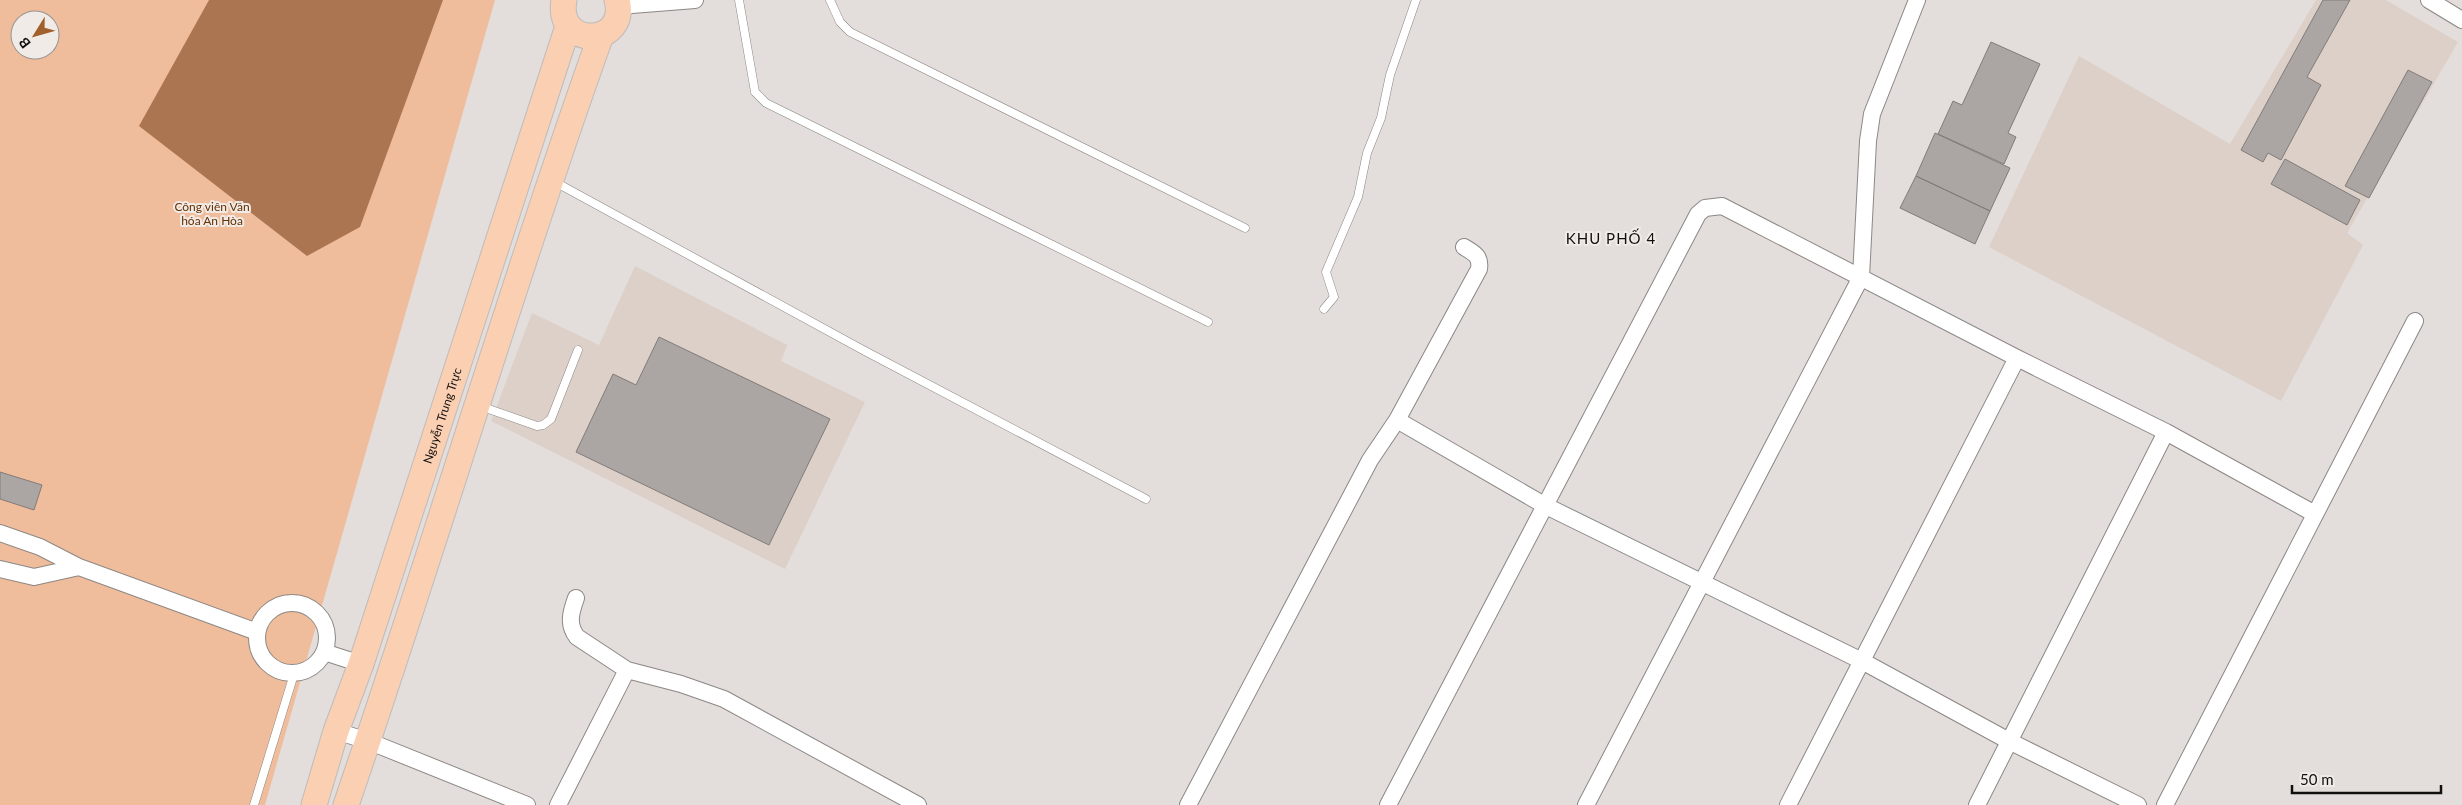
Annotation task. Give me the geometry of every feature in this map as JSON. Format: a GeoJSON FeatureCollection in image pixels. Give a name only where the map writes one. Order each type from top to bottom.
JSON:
{"type":"FeatureCollection","features":[{"type":"Feature","properties":{"kind":"main road"},"geometry":{"type":"LineString","coordinates":[[564,0],[564,17],[568,26],[582,36],[600,35]]}},
{"type":"Feature","properties":{"kind":"main road"},"geometry":{"type":"LineString","coordinates":[[346,805],[550,180],[600,35],[614,24],[618,3]]}},
{"type":"Feature","properties":{"kind":"main road","name":"Nguyễn Trung Trực"},"geometry":{"type":"LineString","coordinates":[[314,805],[336,731],[361,664],[568,26]]}},
{"type":"Feature","properties":{"kind":"main road"},"geometry":{"type":"LineString","coordinates":[[361,664],[389,675]]}},
{"type":"Feature","properties":{"kind":"street"},"geometry":{"type":"LineString","coordinates":[[618,3],[695,0]]}},
{"type":"Feature","properties":{"kind":"street"},"geometry":{"type":"LineString","coordinates":[[1586,805],[1861,276],[1868,141],[1872,114],[1916,0]]}},
{"type":"Feature","properties":{"kind":"street"},"geometry":{"type":"LineString","coordinates":[[2429,0],[2462,20]]}},
{"type":"Feature","properties":{"kind":"street"},"geometry":{"type":"LineString","coordinates":[[1388,805],[1698,214],[1706,208],[1722,206],[2017,358],[2166,432],[2315,514]]}},
{"type":"Feature","properties":{"kind":"street"},"geometry":{"type":"LineString","coordinates":[[1189,804],[1370,460],[1397,420],[1479,268],[1480,261],[1477,255],[1464,247]]}},
{"type":"Feature","properties":{"kind":"street"},"geometry":{"type":"LineString","coordinates":[[2165,805],[2415,322]]}},
{"type":"Feature","properties":{"kind":"street"},"geometry":{"type":"LineString","coordinates":[[1788,805],[2017,358]]}},
{"type":"Feature","properties":{"kind":"street"},"geometry":{"type":"LineString","coordinates":[[1397,420],[1544,505],[1862,661],[2009,741],[2138,805]]}},
{"type":"Feature","properties":{"kind":"street"},"geometry":{"type":"LineString","coordinates":[[1977,805],[2166,432]]}},
{"type":"Feature","properties":{"kind":"street"},"geometry":{"type":"LineString","coordinates":[[0,533],[40,547],[79,567],[257,632]]}},
{"type":"Feature","properties":{"kind":"street"},"geometry":{"type":"LineString","coordinates":[[0,569],[34,577],[79,567]]}},
{"type":"Feature","properties":{"kind":"street"},"geometry":{"type":"LineString","coordinates":[[576,598],[571,614],[570,626],[573,632],[626,670],[681,684],[724,699],[918,805]]}},
{"type":"Feature","properties":{"kind":"street"},"geometry":{"type":"LineString","coordinates":[[291,603],[306,606],[319,615],[326,629],[327,645],[324,652],[321,660],[309,670],[294,674],[278,671],[265,662],[258,647],[257,632],[264,617],[275,607],[291,603]]}},
{"type":"Feature","properties":{"kind":"street"},"geometry":{"type":"LineString","coordinates":[[324,652],[361,664]]}},
{"type":"Feature","properties":{"kind":"street"},"geometry":{"type":"LineString","coordinates":[[558,805],[626,670]]}},
{"type":"Feature","properties":{"kind":"street"},"geometry":{"type":"LineString","coordinates":[[336,731],[368,741],[527,805]]}},
{"type":"Feature","properties":{"kind":"lane"},"geometry":{"type":"LineString","coordinates":[[739,0],[755,92],[766,103],[1208,322]]}},
{"type":"Feature","properties":{"kind":"lane"},"geometry":{"type":"LineString","coordinates":[[830,0],[840,22],[850,32],[1245,228]]}},
{"type":"Feature","properties":{"kind":"lane"},"geometry":{"type":"LineString","coordinates":[[1324,309],[1334,295],[1326,272],[1358,197],[1390,75],[1416,0]]}},
{"type":"Feature","properties":{"kind":"lane"},"geometry":{"type":"LineString","coordinates":[[550,180],[863,350],[1146,499]]}},
{"type":"Feature","properties":{"kind":"lane"},"geometry":{"type":"LineString","coordinates":[[478,405],[537,426],[543,425],[553,415],[578,350]]}},
{"type":"Feature","properties":{"kind":"lane"},"geometry":{"type":"LineString","coordinates":[[254,805],[294,674]]}},
{"type":"Feature","properties":{"kind":"shaded area"},"geometry":{"type":"Polygon","coordinates":[[[209,0],[443,0],[360,227],[307,256],[139,126],[209,0]]]}},
{"type":"Feature","properties":{"kind":"shaded area"},"geometry":{"type":"Polygon","coordinates":[[[2316,0],[2386,0],[2458,42],[2347,233],[2363,245],[2281,401],[1989,247],[2079,56],[2230,144],[2316,0]]]}},
{"type":"Feature","properties":{"kind":"shaded area"},"geometry":{"type":"Polygon","coordinates":[[[635,266],[787,345],[781,361],[865,402],[785,569],[491,421],[532,313],[599,345],[635,266]]]}},
{"type":"Feature","properties":{"kind":"green space","name":"Công viên Văn hóa An Hòa"},"geometry":{"type":"Polygon","coordinates":[[[0,0],[495,0],[265,805],[0,805],[0,0]]]}},
{"type":"Feature","properties":{"kind":"building"},"geometry":{"type":"Polygon","coordinates":[[[2323,0],[2350,0],[2307,77],[2321,85],[2281,160],[2268,153],[2263,162],[2241,150],[2323,0]]]}},
{"type":"Feature","properties":{"kind":"building"},"geometry":{"type":"Polygon","coordinates":[[[1991,42],[2040,64],[2008,133],[2016,137],[2004,164],[1938,134],[1953,101],[1962,105],[1991,42]]]}},
{"type":"Feature","properties":{"kind":"building"},"geometry":{"type":"Polygon","coordinates":[[[2408,70],[2432,82],[2369,198],[2345,186],[2408,70]]]}},
{"type":"Feature","properties":{"kind":"building"},"geometry":{"type":"Polygon","coordinates":[[[1935,133],[2010,168],[1990,211],[1916,176],[1935,133]]]}},
{"type":"Feature","properties":{"kind":"building"},"geometry":{"type":"Polygon","coordinates":[[[2285,159],[2360,200],[2347,225],[2271,184],[2285,159]]]}},
{"type":"Feature","properties":{"kind":"building"},"geometry":{"type":"Polygon","coordinates":[[[1916,176],[1990,211],[1975,244],[1900,208],[1916,176]]]}},
{"type":"Feature","properties":{"kind":"building"},"geometry":{"type":"Polygon","coordinates":[[[659,337],[830,419],[769,545],[576,452],[613,374],[636,385],[659,337]]]}},
{"type":"Feature","properties":{"kind":"building"},"geometry":{"type":"Polygon","coordinates":[[[0,472],[42,485],[34,510],[0,499],[0,472]]]}},
{"type":"Feature","properties":{"kind":"district","name":"KHU PHỐ 4"},"geometry":{"type":"Point","coordinates":[1611,238]}}]}
